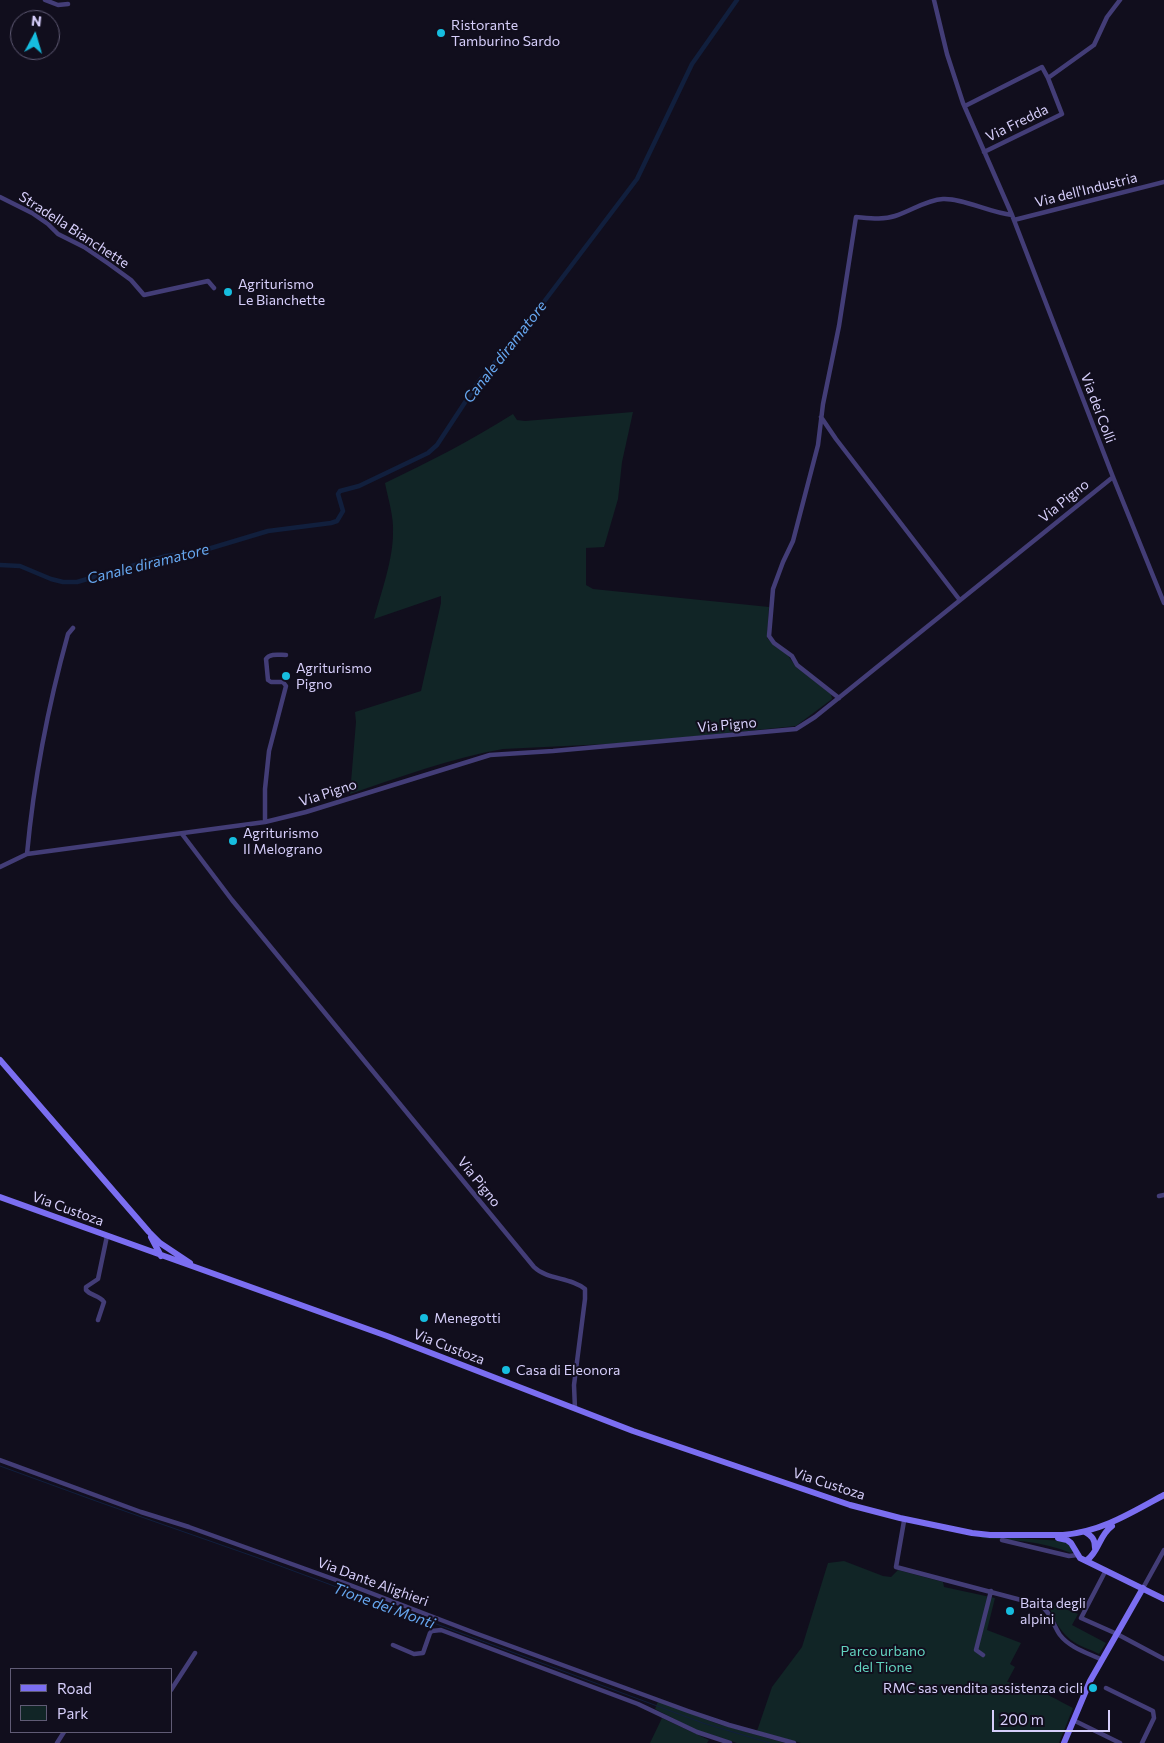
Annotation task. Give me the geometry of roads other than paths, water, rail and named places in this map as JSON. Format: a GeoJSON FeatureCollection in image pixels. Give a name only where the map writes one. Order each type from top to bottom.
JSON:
{"type":"FeatureCollection","features":[{"type":"Feature","properties":{"kind":"main road"},"geometry":{"type":"LineString","coordinates":[[0,1060],[150,1235],[184,1260],[206,1272]]}},
{"type":"Feature","properties":{"kind":"main road","name":"Via Custoza"},"geometry":{"type":"LineString","coordinates":[[0,1197],[387,1336],[574,1409],[850,1505],[900,1518],[990,1535],[1063,1535],[1103,1527],[1126,1516]]}},
{"type":"Feature","properties":{"kind":"main road"},"geometry":{"type":"LineString","coordinates":[[146,1251],[150,1235]]}},
{"type":"Feature","properties":{"kind":"main road"},"geometry":{"type":"LineString","coordinates":[[150,1235],[161,1256]]}},
{"type":"Feature","properties":{"kind":"main road"},"geometry":{"type":"LineString","coordinates":[[160,1243],[164,1249],[161,1256]]}},
{"type":"Feature","properties":{"kind":"main road"},"geometry":{"type":"LineString","coordinates":[[1087,1560],[1095,1551],[1108,1528],[1164,1495]]}},
{"type":"Feature","properties":{"kind":"main road"},"geometry":{"type":"LineString","coordinates":[[1077,1552],[1078,1539],[1084,1532],[1091,1536],[1095,1544],[1097,1563],[1104,1569]]}},
{"type":"Feature","properties":{"kind":"main road","name":"Via Custoza"},"geometry":{"type":"LineString","coordinates":[[1037,1536],[1067,1540],[1087,1560],[1164,1599]]}},
{"type":"Feature","properties":{"kind":"main road"},"geometry":{"type":"LineString","coordinates":[[1064,1743],[1090,1681],[1143,1588]]}},
{"type":"Feature","properties":{"kind":"street"},"geometry":{"type":"LineString","coordinates":[[45,0],[58,5],[68,4]]}},
{"type":"Feature","properties":{"kind":"street","name":"Via dei Colli"},"geometry":{"type":"LineString","coordinates":[[934,0],[947,54],[965,106],[1013,218],[1164,603]]}},
{"type":"Feature","properties":{"kind":"street"},"geometry":{"type":"LineString","coordinates":[[965,106],[1042,67],[1048,78],[1094,45],[1107,17],[1120,0]]}},
{"type":"Feature","properties":{"kind":"street","name":"Via Fredda"},"geometry":{"type":"LineString","coordinates":[[984,152],[1062,114],[1048,78]]}},
{"type":"Feature","properties":{"kind":"street","name":"Via dell'Industria"},"geometry":{"type":"LineString","coordinates":[[1013,218],[1164,182]]}},
{"type":"Feature","properties":{"kind":"street","name":"Stradella Bianchette"},"geometry":{"type":"LineString","coordinates":[[0,197],[32,213],[58,234],[84,247],[110,264],[131,280],[144,295],[208,281],[214,288]]}},
{"type":"Feature","properties":{"kind":"street"},"geometry":{"type":"LineString","coordinates":[[838,698],[797,665],[792,656],[774,643],[769,636],[773,589],[793,541],[812,473],[839,326],[856,217],[878,218],[894,216],[942,199],[956,201],[1013,218]]}},
{"type":"Feature","properties":{"kind":"street"},"geometry":{"type":"LineString","coordinates":[[821,417],[959,600]]}},
{"type":"Feature","properties":{"kind":"street","name":"Via Pigno"},"geometry":{"type":"LineString","coordinates":[[0,867],[27,854],[265,822],[306,812],[490,755],[796,729],[815,717],[1113,477]]}},
{"type":"Feature","properties":{"kind":"street"},"geometry":{"type":"LineString","coordinates":[[27,854],[37,775],[51,696],[68,634],[73,628]]}},
{"type":"Feature","properties":{"kind":"street"},"geometry":{"type":"LineString","coordinates":[[265,822],[265,789],[269,751],[286,686],[283,682],[271,682],[268,680],[266,660],[267,657],[273,655],[286,655]]}},
{"type":"Feature","properties":{"kind":"street","name":"Via Pigno"},"geometry":{"type":"LineString","coordinates":[[182,834],[232,900],[534,1267],[542,1273],[578,1284],[585,1289],[574,1385],[574,1409]]}},
{"type":"Feature","properties":{"kind":"street"},"geometry":{"type":"LineString","coordinates":[[98,1320],[104,1302],[100,1297],[88,1292],[86,1287],[98,1279],[107,1236]]}},
{"type":"Feature","properties":{"kind":"street","name":"Via Dante Alighieri"},"geometry":{"type":"LineString","coordinates":[[0,1460],[341,1582],[688,1711],[729,1725],[794,1743]]}},
{"type":"Feature","properties":{"kind":"street"},"geometry":{"type":"LineString","coordinates":[[904,1521],[896,1567],[1040,1605],[1048,1611],[1061,1636],[1069,1644],[1102,1660]]}},
{"type":"Feature","properties":{"kind":"street","name":"Via Custoza"},"geometry":{"type":"LineString","coordinates":[[1002,1540],[1069,1556],[1077,1552]]}},
{"type":"Feature","properties":{"kind":"street"},"geometry":{"type":"LineString","coordinates":[[1143,1588],[1164,1550]]}},
{"type":"Feature","properties":{"kind":"street"},"geometry":{"type":"LineString","coordinates":[[1104,1569],[1081,1618],[1164,1658]]}},
{"type":"Feature","properties":{"kind":"street"},"geometry":{"type":"LineString","coordinates":[[984,1655],[976,1650],[976,1646],[991,1591]]}},
{"type":"Feature","properties":{"kind":"street"},"geometry":{"type":"LineString","coordinates":[[393,1645],[414,1654],[423,1654],[430,1633],[441,1630],[638,1704],[696,1732],[730,1743]]}},
{"type":"Feature","properties":{"kind":"street"},"geometry":{"type":"LineString","coordinates":[[172,1688],[195,1653]]}},
{"type":"Feature","properties":{"kind":"street"},"geometry":{"type":"LineString","coordinates":[[1106,1688],[1152,1712],[1154,1718],[1142,1743]]}},
{"type":"Feature","properties":{"kind":"street"},"geometry":{"type":"LineString","coordinates":[[1073,1720],[1120,1743]]}},
{"type":"Feature","properties":{"kind":"waterway","name":"Canale diramatore"},"geometry":{"type":"LineString","coordinates":[[0,565],[20,566],[51,579],[63,582],[77,582],[166,556],[198,552],[268,531],[331,523],[337,521],[343,511],[338,494],[340,491],[359,486],[428,453],[437,445],[479,381],[518,336],[637,179],[692,64],[737,0]]}},
{"type":"Feature","properties":{"kind":"waterway","name":"Tione dei Monti"},"geometry":{"type":"LineString","coordinates":[[0,1466],[264,1560],[703,1723],[770,1743]]}},
{"type":"Feature","properties":{"kind":"place","name":"Ristorante Tamburino Sardo"},"geometry":{"type":"Point","coordinates":[441,33]}},
{"type":"Feature","properties":{"kind":"place","name":"Agriturismo Le Bianchette"},"geometry":{"type":"Point","coordinates":[228,292]}},
{"type":"Feature","properties":{"kind":"place","name":"Agriturismo Pigno"},"geometry":{"type":"Point","coordinates":[286,676]}},
{"type":"Feature","properties":{"kind":"place","name":"Agriturismo Il Melograno"},"geometry":{"type":"Point","coordinates":[233,841]}},
{"type":"Feature","properties":{"kind":"place","name":"Menegotti"},"geometry":{"type":"Point","coordinates":[424,1318]}},
{"type":"Feature","properties":{"kind":"place","name":"Casa di Eleonora"},"geometry":{"type":"Point","coordinates":[506,1370]}},
{"type":"Feature","properties":{"kind":"place","name":"Baita degli alpini"},"geometry":{"type":"Point","coordinates":[1010,1611]}},
{"type":"Feature","properties":{"kind":"place","name":"RMC sas vendita assistenza cicli"},"geometry":{"type":"Point","coordinates":[1093,1688]}},
{"type":"Feature","properties":{"kind":"park label","name":"Parco urbano del Tione"},"geometry":{"type":"Point","coordinates":[883,1659]}}]}
